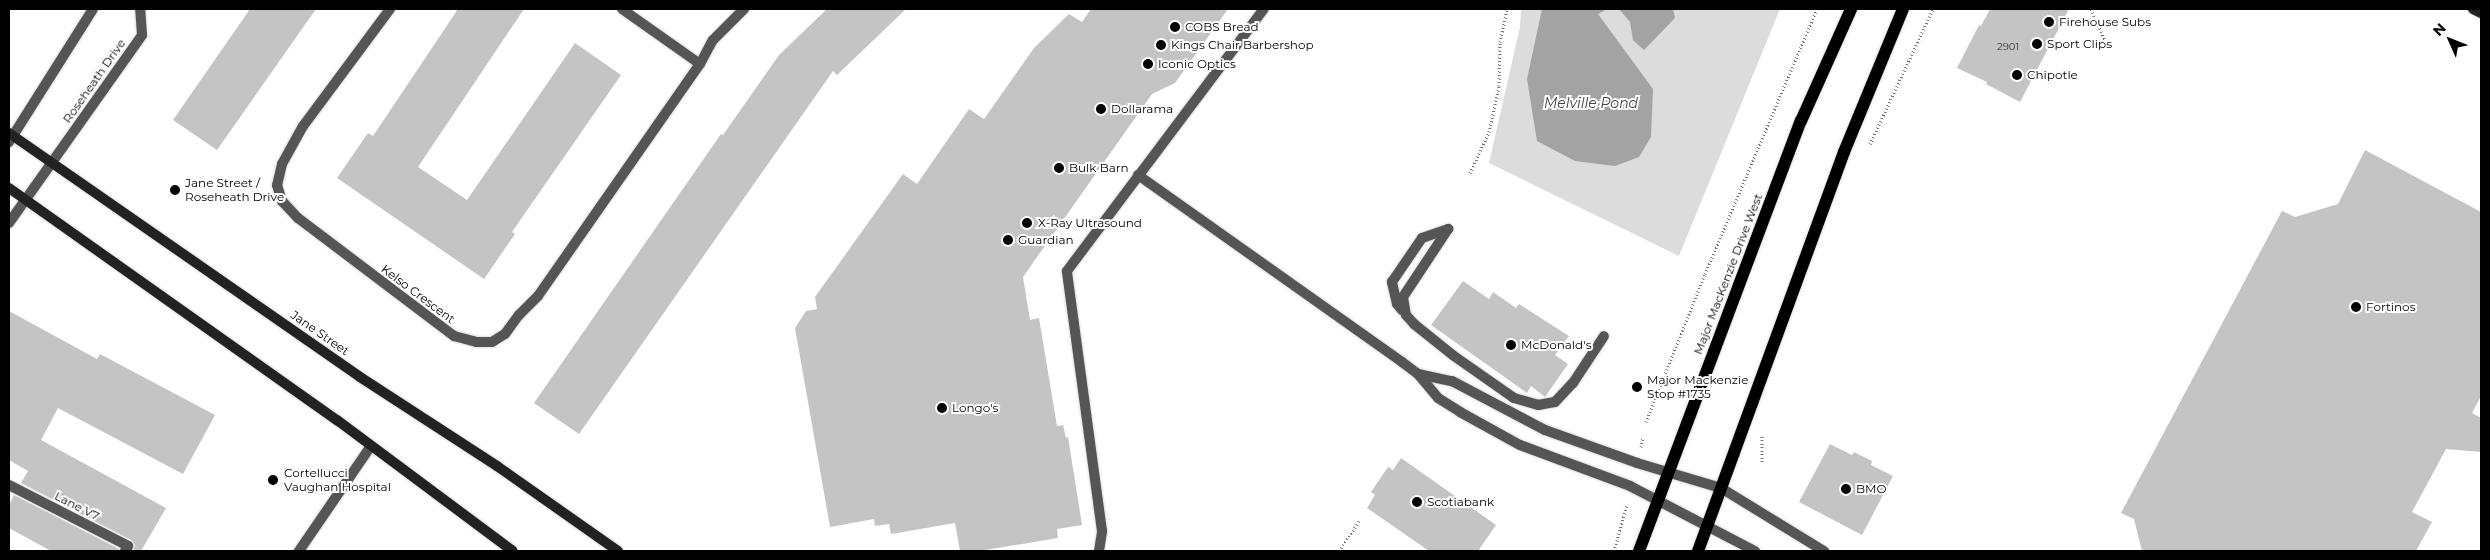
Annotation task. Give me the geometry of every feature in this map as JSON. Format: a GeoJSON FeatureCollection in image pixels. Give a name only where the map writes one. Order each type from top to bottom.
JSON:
{"type":"FeatureCollection","features":[{"type":"Feature","properties":{"kind":"main road","name":"Major MacKenzie Drive West"},"geometry":{"type":"LineString","coordinates":[[1639,551],[1801,121],[1851,9]]}},
{"type":"Feature","properties":{"kind":"main road"},"geometry":{"type":"LineString","coordinates":[[1698,551],[1844,152],[1903,9]]}},
{"type":"Feature","properties":{"kind":"main road"},"geometry":{"type":"LineString","coordinates":[[2473,9],[2481,13]]}},
{"type":"Feature","properties":{"kind":"main road","name":"Jane Street"},"geometry":{"type":"LineString","coordinates":[[10,137],[52,163],[237,289],[360,377],[497,466],[618,551]]}},
{"type":"Feature","properties":{"kind":"main road"},"geometry":{"type":"LineString","coordinates":[[9,188],[371,446],[513,551]]}},
{"type":"Feature","properties":{"kind":"street"},"geometry":{"type":"LineString","coordinates":[[10,137],[93,9]]}},
{"type":"Feature","properties":{"kind":"street","name":"Roseheath Drive"},"geometry":{"type":"LineString","coordinates":[[9,223],[142,35],[140,9]]}},
{"type":"Feature","properties":{"kind":"street","name":"Kelso Crescent"},"geometry":{"type":"LineString","coordinates":[[390,9],[303,126],[282,164],[277,186],[282,202],[298,218],[454,336],[476,342],[492,342],[505,334],[519,315],[538,296],[700,64],[713,40],[744,9]]}},
{"type":"Feature","properties":{"kind":"street"},"geometry":{"type":"LineString","coordinates":[[622,9],[700,64]]}},
{"type":"Feature","properties":{"kind":"street"},"geometry":{"type":"LineString","coordinates":[[1099,551],[1102,531],[1067,271],[1264,9]]}},
{"type":"Feature","properties":{"kind":"street"},"geometry":{"type":"LineString","coordinates":[[1138,175],[1418,374],[1438,398],[1520,445],[1614,480],[1658,500],[1755,551]]}},
{"type":"Feature","properties":{"kind":"street"},"geometry":{"type":"LineString","coordinates":[[1406,315],[1403,297],[1448,229],[1422,238],[1392,282],[1397,304],[1406,315],[1414,324],[1454,356],[1514,398],[1538,405],[1555,402],[1567,389],[1604,336]]}},
{"type":"Feature","properties":{"kind":"street"},"geometry":{"type":"LineString","coordinates":[[1418,374],[1452,381],[1545,430],[1721,488],[1824,551]]}},
{"type":"Feature","properties":{"kind":"street"},"geometry":{"type":"LineString","coordinates":[[299,551],[371,446]]}},
{"type":"Feature","properties":{"kind":"street","name":"Lane V7"},"geometry":{"type":"LineString","coordinates":[[9,485],[128,546],[126,551]]}},
{"type":"Feature","properties":{"kind":"path"},"geometry":{"type":"LineString","coordinates":[[1470,173],[1489,132],[1498,86],[1500,42],[1507,9]]}},
{"type":"Feature","properties":{"kind":"path"},"geometry":{"type":"LineString","coordinates":[[1646,422],[1705,274],[1817,9]]}},
{"type":"Feature","properties":{"kind":"path"},"geometry":{"type":"LineString","coordinates":[[2091,9],[2106,42]]}},
{"type":"Feature","properties":{"kind":"path"},"geometry":{"type":"LineString","coordinates":[[1339,551],[1359,521]]}},
{"type":"Feature","properties":{"kind":"path"},"geometry":{"type":"LineString","coordinates":[[1614,551],[1623,524]]}},
{"type":"Feature","properties":{"kind":"shaded area"},"geometry":{"type":"Polygon","coordinates":[[[1521,9],[1780,9],[1679,256],[1489,163],[1520,27],[1521,9]]]}},
{"type":"Feature","properties":{"kind":"water","name":"Melville Pond"},"geometry":{"type":"Polygon","coordinates":[[[1542,9],[1607,9],[1598,14],[1653,89],[1651,137],[1639,157],[1615,166],[1575,161],[1537,141],[1527,79],[1542,9]]]}},
{"type":"Feature","properties":{"kind":"water"},"geometry":{"type":"Polygon","coordinates":[[[1619,9],[1673,9],[1675,18],[1644,50],[1633,40],[1630,22],[1619,9]]]}},
{"type":"Feature","properties":{"kind":"building"},"geometry":{"type":"Polygon","coordinates":[[[250,9],[316,9],[217,150],[173,120],[250,9]]]}},
{"type":"Feature","properties":{"kind":"building"},"geometry":{"type":"Polygon","coordinates":[[[458,9],[524,9],[418,167],[467,200],[575,43],[621,75],[512,232],[515,234],[484,279],[337,178],[368,133],[373,136],[458,9]]]}},
{"type":"Feature","properties":{"kind":"building"},"geometry":{"type":"Polygon","coordinates":[[[827,9],[906,9],[837,75],[833,71],[579,434],[534,403],[721,134],[723,135],[779,55],[827,9]]]}},
{"type":"Feature","properties":{"kind":"building"},"geometry":{"type":"Polygon","coordinates":[[[1091,9],[1228,9],[1175,83],[1152,94],[1023,277],[1030,320],[1039,318],[1057,426],[1063,425],[1066,438],[1068,437],[1082,525],[1057,529],[1058,538],[979,551],[960,551],[955,523],[891,534],[889,524],[875,526],[874,519],[830,527],[795,328],[806,311],[817,309],[815,297],[903,174],[917,184],[969,109],[984,119],[1034,48],[1069,14],[1082,22],[1091,9]]]}},
{"type":"Feature","properties":{"kind":"building"},"geometry":{"type":"Polygon","coordinates":[[[1990,9],[2069,9],[2020,102],[1986,84],[1987,82],[1957,68],[1979,25],[1981,26],[1990,9]]]}},
{"type":"Feature","properties":{"kind":"building","name":"Fortinos"},"geometry":{"type":"Polygon","coordinates":[[[2365,150],[2481,212],[2481,396],[2472,413],[2481,418],[2481,452],[2446,449],[2412,512],[2432,522],[2416,551],[2142,551],[2134,519],[2121,513],[2282,211],[2295,217],[2338,204],[2365,150]]]}},
{"type":"Feature","properties":{"kind":"building","name":"McDonald's"},"geometry":{"type":"Polygon","coordinates":[[[1463,281],[1489,299],[1493,292],[1516,308],[1519,304],[1569,336],[1555,355],[1568,364],[1545,397],[1531,386],[1527,393],[1431,325],[1463,281]]]}},
{"type":"Feature","properties":{"kind":"building"},"geometry":{"type":"Polygon","coordinates":[[[9,311],[97,359],[100,354],[215,415],[183,474],[58,408],[41,440],[166,508],[141,551],[133,551],[135,545],[131,540],[21,483],[28,471],[9,460],[9,311]]]}},
{"type":"Feature","properties":{"kind":"building","name":"BMO"},"geometry":{"type":"Polygon","coordinates":[[[1830,444],[1852,455],[1854,452],[1872,461],[1871,465],[1893,476],[1862,535],[1799,502],[1830,444]]]}},
{"type":"Feature","properties":{"kind":"building","name":"Scotiabank"},"geometry":{"type":"Polygon","coordinates":[[[1401,458],[1496,525],[1478,551],[1429,551],[1367,508],[1375,495],[1371,492],[1388,467],[1393,470],[1401,458]]]}},
{"type":"Feature","properties":{"kind":"building"},"geometry":{"type":"Polygon","coordinates":[[[14,495],[119,549],[118,551],[51,551],[9,528],[9,505],[14,495]]]}},
{"type":"Feature","properties":{"kind":"place","name":"Firehouse Subs"},"geometry":{"type":"Point","coordinates":[2049,22]}},
{"type":"Feature","properties":{"kind":"place","name":"COBS Bread"},"geometry":{"type":"Point","coordinates":[1175,27]}},
{"type":"Feature","properties":{"kind":"place","name":"Sport Clips"},"geometry":{"type":"Point","coordinates":[2037,44]}},
{"type":"Feature","properties":{"kind":"place","name":"Kings Chair Barbershop"},"geometry":{"type":"Point","coordinates":[1161,45]}},
{"type":"Feature","properties":{"kind":"place","name":"Iconic Optics"},"geometry":{"type":"Point","coordinates":[1148,64]}},
{"type":"Feature","properties":{"kind":"place","name":"Chipotle"},"geometry":{"type":"Point","coordinates":[2017,75]}},
{"type":"Feature","properties":{"kind":"place","name":"Dollarama"},"geometry":{"type":"Point","coordinates":[1101,109]}},
{"type":"Feature","properties":{"kind":"place","name":"Bulk Barn"},"geometry":{"type":"Point","coordinates":[1059,168]}},
{"type":"Feature","properties":{"kind":"place","name":"Jane Street / Roseheath Drive"},"geometry":{"type":"Point","coordinates":[175,190]}},
{"type":"Feature","properties":{"kind":"place","name":"X-Ray Ultrasound"},"geometry":{"type":"Point","coordinates":[1027,223]}},
{"type":"Feature","properties":{"kind":"place","name":"Guardian"},"geometry":{"type":"Point","coordinates":[1008,240]}},
{"type":"Feature","properties":{"kind":"place","name":"Fortinos"},"geometry":{"type":"Point","coordinates":[2356,307]}},
{"type":"Feature","properties":{"kind":"place","name":"McDonald's"},"geometry":{"type":"Point","coordinates":[1511,345]}},
{"type":"Feature","properties":{"kind":"place","name":"Major Mackenzie Stop #1735"},"geometry":{"type":"Point","coordinates":[1637,387]}},
{"type":"Feature","properties":{"kind":"place","name":"Longo's"},"geometry":{"type":"Point","coordinates":[942,408]}},
{"type":"Feature","properties":{"kind":"place","name":"Cortellucci Vaughan Hospital"},"geometry":{"type":"Point","coordinates":[273,480]}},
{"type":"Feature","properties":{"kind":"place","name":"BMO"},"geometry":{"type":"Point","coordinates":[1846,489]}},
{"type":"Feature","properties":{"kind":"place","name":"Scotiabank"},"geometry":{"type":"Point","coordinates":[1417,502]}}]}
